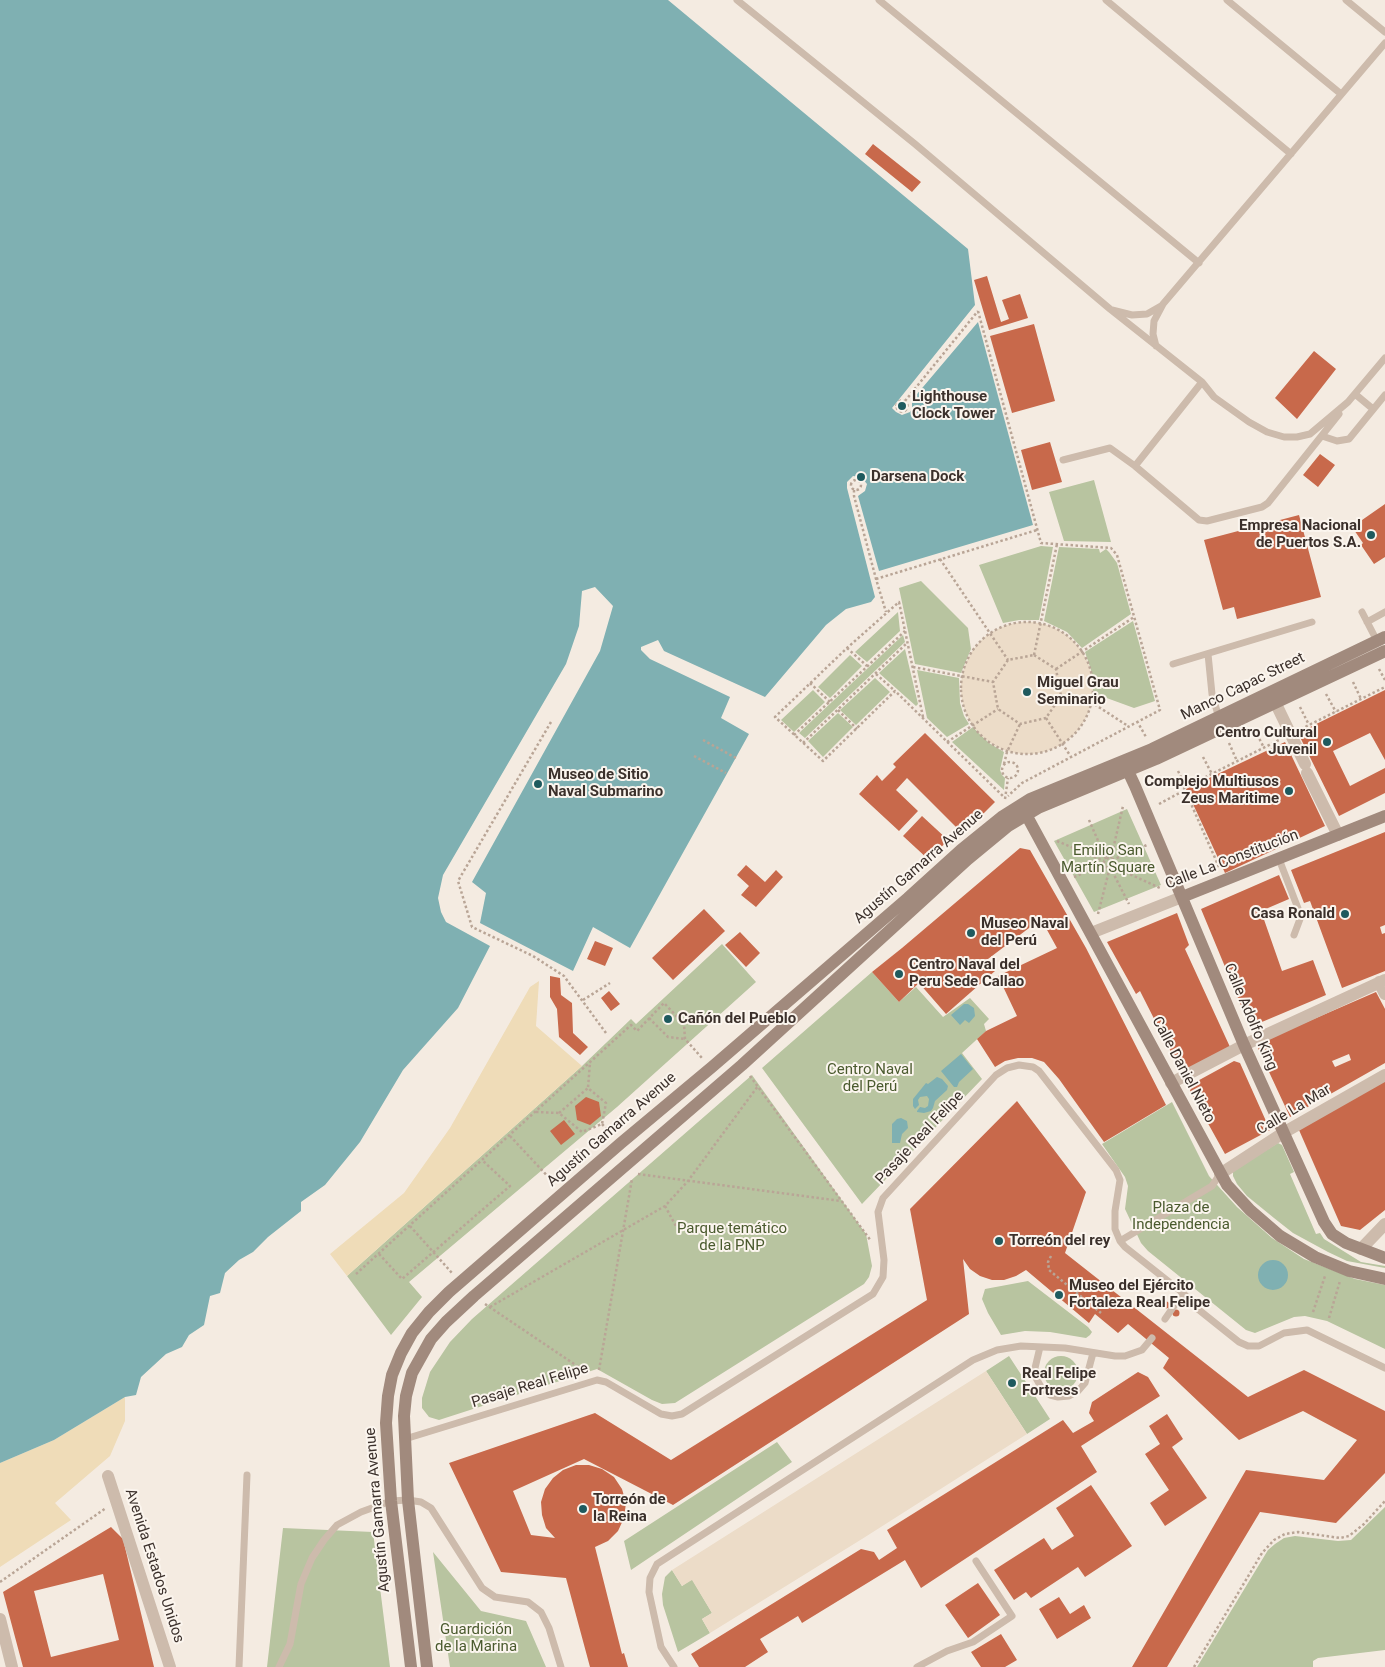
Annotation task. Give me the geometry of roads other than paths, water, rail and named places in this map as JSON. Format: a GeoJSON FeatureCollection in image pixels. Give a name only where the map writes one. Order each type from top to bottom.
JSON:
{"type":"FeatureCollection","features":[{"type":"Feature","properties":{"kind":"main road","name":"Manco Capac Street"},"geometry":{"type":"LineString","coordinates":[[1128,771],[1276,704],[1382,643]]}},
{"type":"Feature","properties":{"kind":"main road","name":"Manco Capac Street"},"geometry":{"type":"LineString","coordinates":[[1114,765],[1382,643]]}},
{"type":"Feature","properties":{"kind":"main road"},"geometry":{"type":"LineString","coordinates":[[1114,765],[1122,766],[1128,771]]}},
{"type":"Feature","properties":{"kind":"main road","name":"Agustín Gamarra Avenue"},"geometry":{"type":"LineString","coordinates":[[411,1667],[391,1501],[386,1423],[392,1375],[412,1333],[429,1312],[460,1282],[712,1068],[992,823],[1024,810],[1114,765]]}},
{"type":"Feature","properties":{"kind":"main road","name":"Agustín Gamarra Avenue"},"geometry":{"type":"LineString","coordinates":[[427,1667],[408,1500],[404,1416],[406,1396],[412,1373],[431,1339],[474,1296],[742,1065],[1024,810],[1055,801],[1128,771]]}},
{"type":"Feature","properties":{"kind":"main road","name":"Calle Adolfo King"},"geometry":{"type":"LineString","coordinates":[[1128,771],[1244,1045],[1324,1222],[1332,1234],[1346,1243],[1385,1258]]}},
{"type":"Feature","properties":{"kind":"main road","name":"Calle Daniel Nieto"},"geometry":{"type":"LineString","coordinates":[[1024,810],[1220,1174],[1240,1199],[1280,1236],[1315,1257],[1349,1271],[1385,1278]]}},
{"type":"Feature","properties":{"kind":"main road","name":"Calle La Constitución"},"geometry":{"type":"LineString","coordinates":[[1182,897],[1385,816]]}},
{"type":"Feature","properties":{"kind":"street"},"geometry":{"type":"LineString","coordinates":[[1276,704],[1338,835]]}},
{"type":"Feature","properties":{"kind":"street","name":"Calle La Constitución"},"geometry":{"type":"LineString","coordinates":[[1091,933],[1182,897]]}},
{"type":"Feature","properties":{"kind":"street"},"geometry":{"type":"LineString","coordinates":[[1171,1083],[1244,1045],[1382,981],[1385,994]]}},
{"type":"Feature","properties":{"kind":"street","name":"Calle La Mar"},"geometry":{"type":"LineString","coordinates":[[1220,1174],[1283,1133],[1385,1076]]}},
{"type":"Feature","properties":{"kind":"street"},"geometry":{"type":"LineString","coordinates":[[1361,1249],[1385,1224]]}},
{"type":"Feature","properties":{"kind":"street","name":"Avenida Estados Unidos"},"geometry":{"type":"LineString","coordinates":[[108,1476],[170,1667]]}},
{"type":"Feature","properties":{"kind":"street"},"geometry":{"type":"LineString","coordinates":[[0,1619],[12,1667]]}},
{"type":"Feature","properties":{"kind":"lane"},"geometry":{"type":"LineString","coordinates":[[737,0],[915,144],[1110,309],[1202,382],[1214,397],[1249,422],[1267,432],[1284,437],[1298,437],[1310,434],[1348,402]]}},
{"type":"Feature","properties":{"kind":"lane"},"geometry":{"type":"LineString","coordinates":[[879,0],[1199,263]]}},
{"type":"Feature","properties":{"kind":"lane"},"geometry":{"type":"LineString","coordinates":[[1106,0],[1292,154]]}},
{"type":"Feature","properties":{"kind":"lane"},"geometry":{"type":"LineString","coordinates":[[1227,0],[1341,94]]}},
{"type":"Feature","properties":{"kind":"lane"},"geometry":{"type":"LineString","coordinates":[[1346,0],[1385,32]]}},
{"type":"Feature","properties":{"kind":"lane"},"geometry":{"type":"LineString","coordinates":[[1157,346],[1153,334],[1154,321],[1163,304],[1385,43]]}},
{"type":"Feature","properties":{"kind":"lane"},"geometry":{"type":"LineString","coordinates":[[1110,309],[1132,315],[1147,314],[1163,304]]}},
{"type":"Feature","properties":{"kind":"lane"},"geometry":{"type":"LineString","coordinates":[[1063,460],[1110,448],[1135,466],[1199,520],[1208,522],[1262,507],[1268,503],[1385,358]]}},
{"type":"Feature","properties":{"kind":"lane"},"geometry":{"type":"LineString","coordinates":[[1135,466],[1202,382]]}},
{"type":"Feature","properties":{"kind":"lane"},"geometry":{"type":"LineString","coordinates":[[1355,394],[1373,409]]}},
{"type":"Feature","properties":{"kind":"lane"},"geometry":{"type":"LineString","coordinates":[[1322,436],[1337,441],[1349,439],[1385,395]]}},
{"type":"Feature","properties":{"kind":"lane"},"geometry":{"type":"LineString","coordinates":[[1362,612],[1382,643]]}},
{"type":"Feature","properties":{"kind":"lane"},"geometry":{"type":"LineString","coordinates":[[1367,622],[1385,612]]}},
{"type":"Feature","properties":{"kind":"lane"},"geometry":{"type":"LineString","coordinates":[[1173,664],[1312,622]]}},
{"type":"Feature","properties":{"kind":"lane"},"geometry":{"type":"LineString","coordinates":[[1208,654],[1212,694],[1218,718]]}},
{"type":"Feature","properties":{"kind":"lane"},"geometry":{"type":"LineString","coordinates":[[1279,859],[1299,911],[1300,919],[1294,935]]}},
{"type":"Feature","properties":{"kind":"lane","name":"Pasaje Real Felipe"},"geometry":{"type":"LineString","coordinates":[[405,1439],[597,1380],[606,1382],[661,1414],[672,1416],[682,1414],[873,1294],[883,1277],[884,1260],[878,1212],[883,1198],[996,1075],[1007,1068],[1019,1065],[1033,1067],[1039,1071],[1116,1170],[1120,1180],[1115,1211],[1115,1230],[1120,1241]]}},
{"type":"Feature","properties":{"kind":"lane"},"geometry":{"type":"LineString","coordinates":[[1220,1174],[1212,1186],[1120,1241],[1239,1342],[1248,1346],[1259,1346],[1284,1333],[1307,1330],[1385,1368]]}},
{"type":"Feature","properties":{"kind":"lane"},"geometry":{"type":"LineString","coordinates":[[1165,1318],[1183,1293]]}},
{"type":"Feature","properties":{"kind":"lane"},"geometry":{"type":"LineString","coordinates":[[674,1667],[661,1647],[649,1592],[650,1578],[658,1564],[973,1360],[996,1350],[1021,1346],[1065,1348],[1125,1356],[1142,1350],[1152,1338]]}},
{"type":"Feature","properties":{"kind":"lane"},"geometry":{"type":"LineString","coordinates":[[1040,1347],[1035,1368],[1036,1378],[1041,1388],[1050,1395],[1058,1397],[1074,1394],[1085,1383],[1093,1352]]}},
{"type":"Feature","properties":{"kind":"lane"},"geometry":{"type":"LineString","coordinates":[[239,1667],[247,1475]]}},
{"type":"Feature","properties":{"kind":"lane"},"geometry":{"type":"LineString","coordinates":[[279,1667],[290,1644],[301,1584],[312,1558],[324,1540],[336,1525],[361,1512],[391,1501],[408,1500],[421,1502],[431,1508],[482,1588],[496,1597],[528,1602],[541,1612],[549,1628],[562,1667]]}},
{"type":"Feature","properties":{"kind":"lane"},"geometry":{"type":"LineString","coordinates":[[921,1666],[947,1651],[973,1642],[1012,1616],[976,1561]]}},
{"type":"Feature","properties":{"kind":"water"},"geometry":{"type":"Polygon","coordinates":[[[0,0],[668,0],[968,249],[975,305],[892,408],[902,415],[910,412],[912,400],[978,322],[1033,525],[879,571],[858,496],[865,491],[867,484],[861,477],[853,476],[847,482],[847,488],[875,597],[871,602],[846,609],[826,625],[765,697],[664,651],[658,640],[641,647],[641,650],[650,659],[730,697],[721,718],[749,734],[630,948],[593,927],[573,971],[480,923],[486,893],[472,882],[600,651],[613,606],[595,587],[582,591],[579,626],[566,664],[443,875],[438,898],[441,912],[446,922],[490,946],[458,1008],[403,1070],[360,1142],[325,1185],[301,1202],[301,1211],[225,1273],[220,1293],[210,1296],[204,1325],[189,1335],[182,1347],[166,1354],[141,1377],[136,1395],[125,1397],[54,1440],[0,1463],[0,0]]]}},
{"type":"Feature","properties":{"kind":"water"},"geometry":{"type":"Polygon","coordinates":[[[964,1004],[974,1008],[975,1016],[969,1023],[965,1020],[960,1025],[951,1015],[964,1004]]]}},
{"type":"Feature","properties":{"kind":"water"},"geometry":{"type":"Polygon","coordinates":[[[961,1054],[973,1069],[959,1082],[957,1087],[954,1087],[941,1071],[961,1054]]]}},
{"type":"Feature","properties":{"kind":"water"},"geometry":{"type":"Polygon","coordinates":[[[937,1077],[942,1079],[948,1086],[947,1090],[935,1101],[931,1111],[917,1112],[920,1107],[925,1108],[928,1106],[929,1099],[927,1096],[920,1097],[918,1100],[919,1105],[915,1109],[913,1099],[926,1083],[928,1084],[937,1077]]]}},
{"type":"Feature","properties":{"kind":"water"},"geometry":{"type":"Polygon","coordinates":[[[901,1118],[907,1121],[908,1128],[902,1134],[900,1143],[892,1143],[892,1124],[901,1118]]]}},
{"type":"Feature","properties":{"kind":"water"},"geometry":{"type":"Polygon","coordinates":[[[1273,1260],[1284,1264],[1288,1275],[1284,1286],[1273,1290],[1262,1286],[1258,1275],[1262,1264],[1273,1260]]]}},
{"type":"Feature","properties":{"kind":"place","name":"Lighthouse Clock Tower"},"geometry":{"type":"Point","coordinates":[902,406]}},
{"type":"Feature","properties":{"kind":"place","name":"Darsena Dock"},"geometry":{"type":"Point","coordinates":[861,477]}},
{"type":"Feature","properties":{"kind":"place","name":"Empresa Nacional de Puertos S.A."},"geometry":{"type":"Point","coordinates":[1371,535]}},
{"type":"Feature","properties":{"kind":"place","name":"Miguel Grau Seminario"},"geometry":{"type":"Point","coordinates":[1027,692]}},
{"type":"Feature","properties":{"kind":"place","name":"Centro Cultural Juvenil"},"geometry":{"type":"Point","coordinates":[1327,742]}},
{"type":"Feature","properties":{"kind":"place","name":"Museo de Sitio Naval Submarino"},"geometry":{"type":"Point","coordinates":[538,784]}},
{"type":"Feature","properties":{"kind":"place","name":"Complejo Multiusos Zeus Maritime"},"geometry":{"type":"Point","coordinates":[1289,791]}},
{"type":"Feature","properties":{"kind":"place","name":"Casa Ronald"},"geometry":{"type":"Point","coordinates":[1345,914]}},
{"type":"Feature","properties":{"kind":"place","name":"Museo Naval del Perú"},"geometry":{"type":"Point","coordinates":[971,933]}},
{"type":"Feature","properties":{"kind":"place","name":"Centro Naval del Peru Sede Callao"},"geometry":{"type":"Point","coordinates":[899,974]}},
{"type":"Feature","properties":{"kind":"place","name":"Cañón del Pueblo"},"geometry":{"type":"Point","coordinates":[668,1019]}},
{"type":"Feature","properties":{"kind":"place","name":"Torreón del rey"},"geometry":{"type":"Point","coordinates":[999,1241]}},
{"type":"Feature","properties":{"kind":"place","name":"Museo del Ejército Fortaleza Real Felipe"},"geometry":{"type":"Point","coordinates":[1059,1295]}},
{"type":"Feature","properties":{"kind":"place","name":"Real Felipe Fortress"},"geometry":{"type":"Point","coordinates":[1012,1383]}},
{"type":"Feature","properties":{"kind":"place","name":"Torreón de la Reina"},"geometry":{"type":"Point","coordinates":[583,1509]}},
{"type":"Feature","properties":{"kind":"park label","name":"Emilio San Martín Square"},"geometry":{"type":"Point","coordinates":[1108,860]}},
{"type":"Feature","properties":{"kind":"park label","name":"Centro Naval del Perú"},"geometry":{"type":"Point","coordinates":[870,1078]}},
{"type":"Feature","properties":{"kind":"park label","name":"Plaza de Independencia"},"geometry":{"type":"Point","coordinates":[1181,1216]}},
{"type":"Feature","properties":{"kind":"park label","name":"Parque temático de la PNP"},"geometry":{"type":"Point","coordinates":[732,1238]}},
{"type":"Feature","properties":{"kind":"park label","name":"Guardición de la Marina"},"geometry":{"type":"Point","coordinates":[476,1638]}}]}
